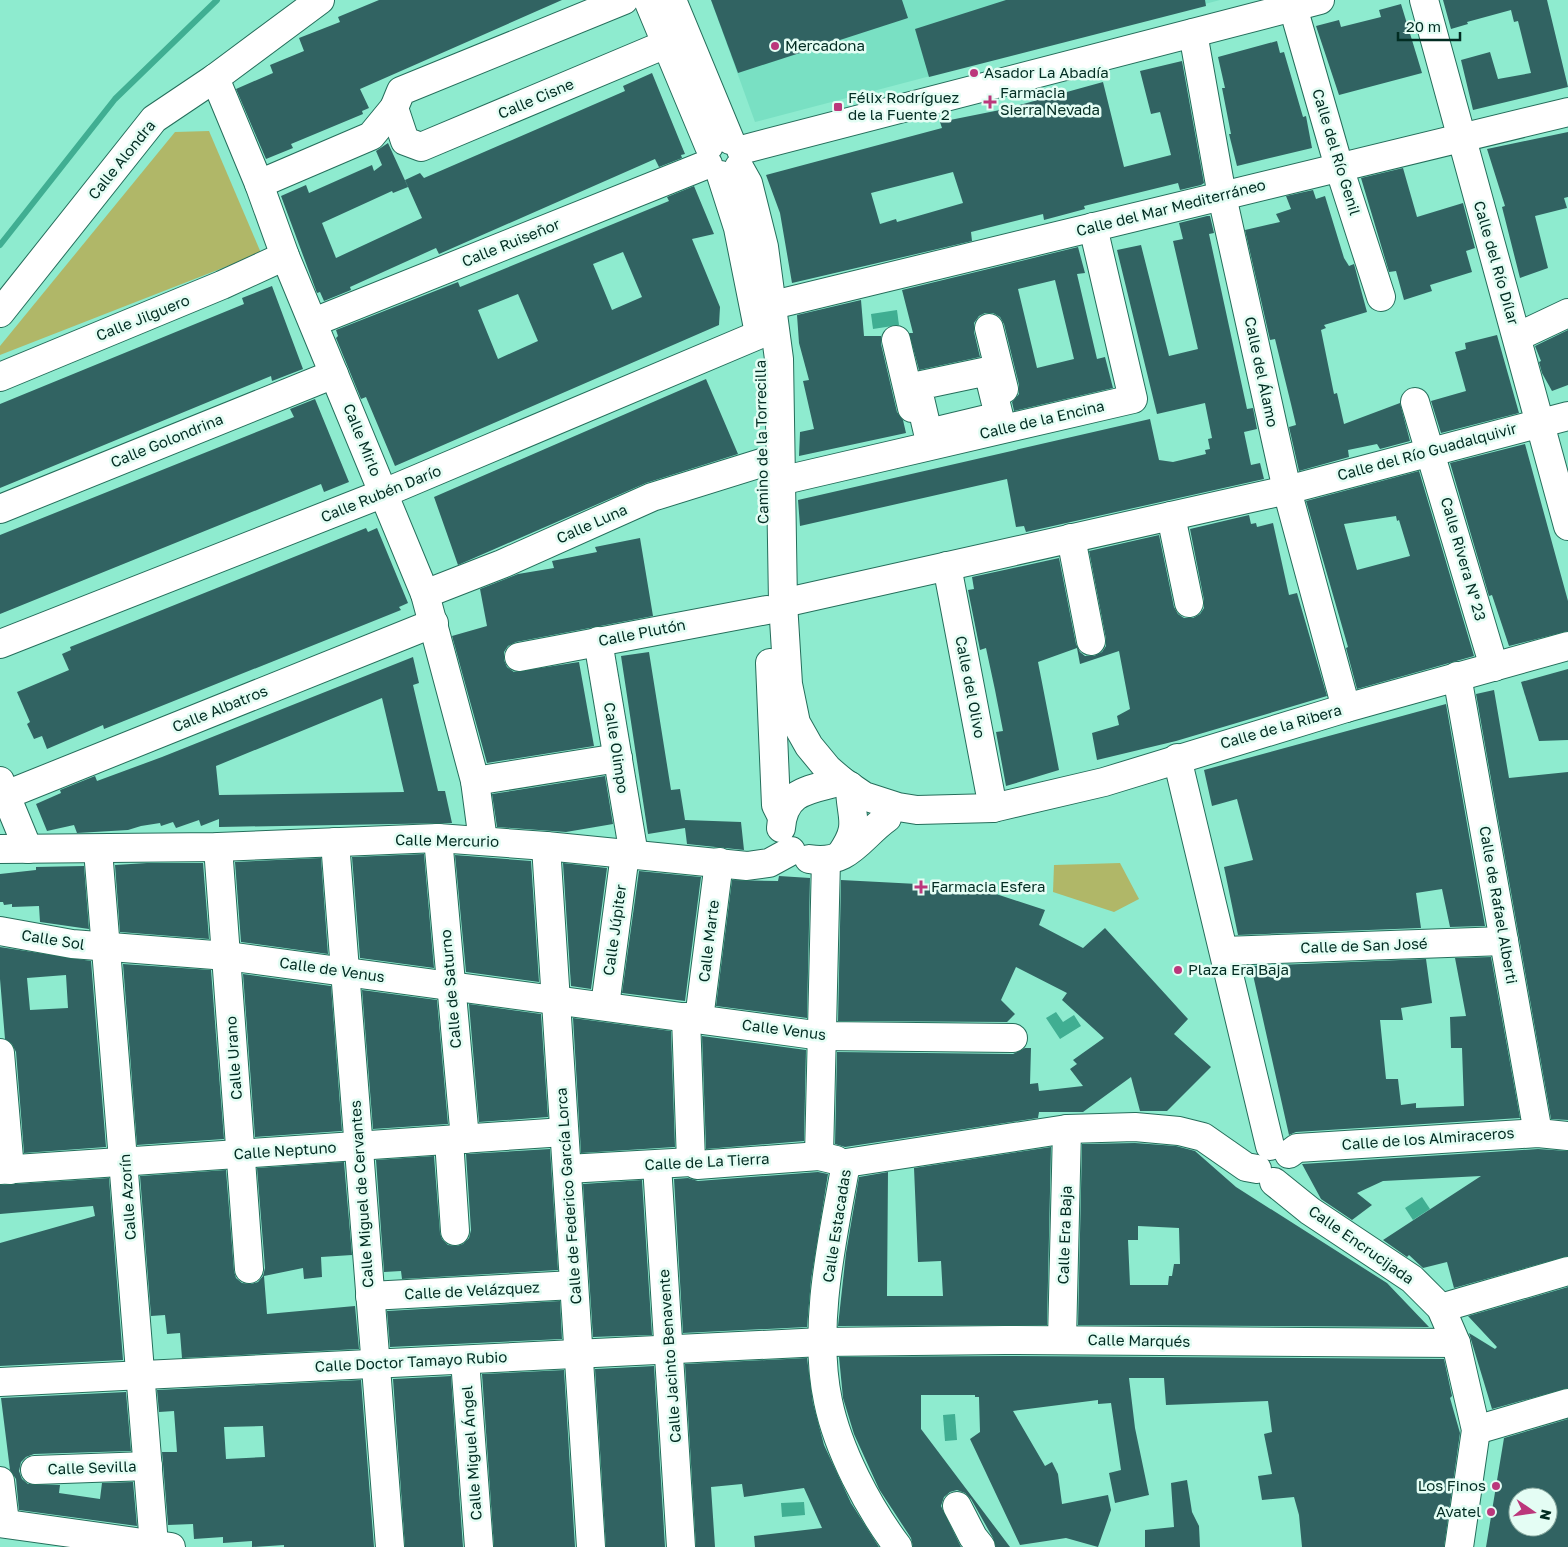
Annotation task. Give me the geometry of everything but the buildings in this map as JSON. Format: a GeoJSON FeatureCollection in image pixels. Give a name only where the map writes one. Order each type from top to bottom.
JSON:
{"type":"FeatureCollection","features":[{"type":"Feature","properties":{"kind":"street","name":"Calle Alondra"},"geometry":{"type":"LineString","coordinates":[[0,313],[154,119],[215,78],[320,0]]}},
{"type":"Feature","properties":{"kind":"street"},"geometry":{"type":"LineString","coordinates":[[259,184],[371,136],[394,108],[402,91],[624,0]]}},
{"type":"Feature","properties":{"kind":"street","name":"Camino de la Torrecilla"},"geometry":{"type":"LineString","coordinates":[[648,0],[666,44],[725,157],[748,183],[764,246],[779,360],[771,472]]}},
{"type":"Feature","properties":{"kind":"street","name":"Camino de la Torrecilla"},"geometry":{"type":"LineString","coordinates":[[672,0],[725,157],[755,304],[771,472],[775,606],[772,713],[776,805],[782,817]]}},
{"type":"Feature","properties":{"kind":"street","name":"Calle Ruiseñor"},"geometry":{"type":"LineString","coordinates":[[314,322],[725,157],[1320,0]]}},
{"type":"Feature","properties":{"kind":"street","name":"Calle del Río Dílar"},"geometry":{"type":"LineString","coordinates":[[1424,0],[1568,526]]}},
{"type":"Feature","properties":{"kind":"street","name":"Calle del Río Genil"},"geometry":{"type":"LineString","coordinates":[[1293,7],[1339,167],[1381,297]]}},
{"type":"Feature","properties":{"kind":"street","name":"Calle del Álamo"},"geometry":{"type":"LineString","coordinates":[[1193,32],[1222,196],[1287,490],[1346,708]]}},
{"type":"Feature","properties":{"kind":"street","name":"Calle Cisne"},"geometry":{"type":"LineString","coordinates":[[371,136],[405,141],[421,147],[666,44]]}},
{"type":"Feature","properties":{"kind":"street","name":"Calle Mirlo"},"geometry":{"type":"LineString","coordinates":[[215,78],[259,184],[285,256],[426,594],[475,781],[483,841]]}},
{"type":"Feature","properties":{"kind":"street"},"geometry":{"type":"LineString","coordinates":[[394,108],[405,141]]}},
{"type":"Feature","properties":{"kind":"street","name":"Calle del Mar Mediterráneo"},"geometry":{"type":"LineString","coordinates":[[773,305],[1568,112]]}},
{"type":"Feature","properties":{"kind":"street","name":"Calle de la Encina"},"geometry":{"type":"LineString","coordinates":[[771,472],[922,448],[1133,399],[1093,227]]}},
{"type":"Feature","properties":{"kind":"street","name":"Calle Jilguero"},"geometry":{"type":"LineString","coordinates":[[0,377],[222,285],[285,256]]}},
{"type":"Feature","properties":{"kind":"street"},"geometry":{"type":"LineString","coordinates":[[1517,337],[1568,312]]}},
{"type":"Feature","properties":{"kind":"street"},"geometry":{"type":"LineString","coordinates":[[989,328],[1013,427]]}},
{"type":"Feature","properties":{"kind":"street","name":"Calle Rubén Darío"},"geometry":{"type":"LineString","coordinates":[[0,644],[384,493],[758,335]]}},
{"type":"Feature","properties":{"kind":"street"},"geometry":{"type":"LineString","coordinates":[[896,340],[922,448]]}},
{"type":"Feature","properties":{"kind":"street","name":"Calle Golondrina"},"geometry":{"type":"LineString","coordinates":[[0,509],[334,374]]}},
{"type":"Feature","properties":{"kind":"street","name":"Calle Rivera Nº 23"},"geometry":{"type":"LineString","coordinates":[[1416,402],[1432,451],[1494,667]]}},
{"type":"Feature","properties":{"kind":"street","name":"Calle del Río Guadalquivir"},"geometry":{"type":"LineString","coordinates":[[1287,490],[1568,416]]}},
{"type":"Feature","properties":{"kind":"street","name":"Calle Luna"},"geometry":{"type":"LineString","coordinates":[[426,594],[502,564],[652,497],[771,472]]}},
{"type":"Feature","properties":{"kind":"street"},"geometry":{"type":"LineString","coordinates":[[775,606],[1287,490]]}},
{"type":"Feature","properties":{"kind":"street"},"geometry":{"type":"LineString","coordinates":[[1171,516],[1189,603]]}},
{"type":"Feature","properties":{"kind":"street"},"geometry":{"type":"LineString","coordinates":[[1071,538],[1091,640]]}},
{"type":"Feature","properties":{"kind":"street","name":"Calle del Olivo"},"geometry":{"type":"LineString","coordinates":[[947,566],[993,808]]}},
{"type":"Feature","properties":{"kind":"street","name":"Calle de la Ribera"},"geometry":{"type":"LineString","coordinates":[[775,606],[796,723],[809,746],[841,789],[887,818],[918,825],[964,825],[993,808]]}},
{"type":"Feature","properties":{"kind":"street","name":"Calle Plutón"},"geometry":{"type":"LineString","coordinates":[[518,657],[775,606]]}},
{"type":"Feature","properties":{"kind":"street","name":"Calle Albatros"},"geometry":{"type":"LineString","coordinates":[[3,788],[434,623]]}},
{"type":"Feature","properties":{"kind":"street","name":"Calle Olimpo"},"geometry":{"type":"LineString","coordinates":[[598,641],[618,758],[629,855]]}},
{"type":"Feature","properties":{"kind":"street","name":"Calle de la Ribera"},"geometry":{"type":"LineString","coordinates":[[841,789],[898,807],[917,810],[993,808],[1104,782],[1177,758],[1346,708],[1568,646]]}},
{"type":"Feature","properties":{"kind":"street","name":"Calle de Rafael Alberti"},"geometry":{"type":"LineString","coordinates":[[1457,676],[1538,1133]]}},
{"type":"Feature","properties":{"kind":"street","name":"Camino de la Torrecilla"},"geometry":{"type":"LineString","coordinates":[[772,713],[789,742],[841,789]]}},
{"type":"Feature","properties":{"kind":"street"},"geometry":{"type":"LineString","coordinates":[[475,781],[618,758]]}},
{"type":"Feature","properties":{"kind":"street"},"geometry":{"type":"LineString","coordinates":[[1177,758],[1272,1163]]}},
{"type":"Feature","properties":{"kind":"street"},"geometry":{"type":"LineString","coordinates":[[3,788],[28,849]]}},
{"type":"Feature","properties":{"kind":"street"},"geometry":{"type":"LineString","coordinates":[[819,1156],[822,1036],[833,858],[851,840],[855,824],[841,789],[804,790],[790,800],[782,817],[781,833],[790,851],[802,858],[833,858],[857,847],[868,834],[887,818]]}},
{"type":"Feature","properties":{"kind":"street","name":"Calle Mercurio"},"geometry":{"type":"LineString","coordinates":[[0,849],[98,850],[218,847],[438,838],[546,846],[747,866],[769,864],[790,851]]}},
{"type":"Feature","properties":{"kind":"street","name":"Calle de Saturno"},"geometry":{"type":"LineString","coordinates":[[438,838],[451,987],[457,1140],[455,1231]]}},
{"type":"Feature","properties":{"kind":"street","name":"Calle Miguel de Cervantes"},"geometry":{"type":"LineString","coordinates":[[335,842],[390,1547]]}},
{"type":"Feature","properties":{"kind":"street","name":"Calle de Federico García Lorca"},"geometry":{"type":"LineString","coordinates":[[546,846],[591,1547]]}},
{"type":"Feature","properties":{"kind":"street","name":"Calle Urano"},"geometry":{"type":"LineString","coordinates":[[218,847],[249,1269]]}},
{"type":"Feature","properties":{"kind":"street","name":"Calle Azorín"},"geometry":{"type":"LineString","coordinates":[[98,850],[125,1162],[148,1466],[163,1546]]}},
{"type":"Feature","properties":{"kind":"street","name":"Calle Júpiter"},"geometry":{"type":"LineString","coordinates":[[604,1006],[629,855]]}},
{"type":"Feature","properties":{"kind":"street","name":"Calle Marte"},"geometry":{"type":"LineString","coordinates":[[691,1162],[692,1018],[719,862]]}},
{"type":"Feature","properties":{"kind":"street","name":"Calle Sol"},"geometry":{"type":"LineString","coordinates":[[0,931],[106,948]]}},
{"type":"Feature","properties":{"kind":"street","name":"Calle de San José"},"geometry":{"type":"LineString","coordinates":[[1224,952],[1504,941]]}},
{"type":"Feature","properties":{"kind":"street","name":"Calle de Venus"},"geometry":{"type":"LineString","coordinates":[[106,948],[227,956],[556,1000]]}},
{"type":"Feature","properties":{"kind":"street","name":"Calle Venus"},"geometry":{"type":"LineString","coordinates":[[556,1000],[822,1036],[1014,1038]]}},
{"type":"Feature","properties":{"kind":"street"},"geometry":{"type":"LineString","coordinates":[[0,1052],[5,1170]]}},
{"type":"Feature","properties":{"kind":"street","name":"Calle Estacadas"},"geometry":{"type":"LineString","coordinates":[[898,1547],[877,1518],[849,1463],[828,1401],[822,1342],[832,1241],[846,1163],[1067,1129],[1135,1127],[1180,1131],[1203,1137],[1246,1168],[1272,1163]]}},
{"type":"Feature","properties":{"kind":"street","name":"Calle Era Baja"},"geometry":{"type":"LineString","coordinates":[[1062,1340],[1067,1129]]}},
{"type":"Feature","properties":{"kind":"street","name":"Calle Neptuno"},"geometry":{"type":"LineString","coordinates":[[5,1170],[564,1132]]}},
{"type":"Feature","properties":{"kind":"street","name":"Calle de los Almiraceros"},"geometry":{"type":"LineString","coordinates":[[1272,1163],[1298,1148],[1538,1133],[1568,1136]]}},
{"type":"Feature","properties":{"kind":"street","name":"Calle de La Tierra"},"geometry":{"type":"LineString","coordinates":[[567,1169],[691,1162],[697,1165],[819,1156],[846,1163]]}},
{"type":"Feature","properties":{"kind":"street","name":"Calle Encrucijada"},"geometry":{"type":"LineString","coordinates":[[1272,1163],[1310,1211],[1412,1279],[1441,1308],[1456,1342],[1476,1430],[1459,1547]]}},
{"type":"Feature","properties":{"kind":"street","name":"Calle Jacinto Benavente"},"geometry":{"type":"LineString","coordinates":[[657,1165],[681,1547]]}},
{"type":"Feature","properties":{"kind":"street"},"geometry":{"type":"LineString","coordinates":[[1441,1308],[1568,1271]]}},
{"type":"Feature","properties":{"kind":"street","name":"Calle de Velázquez"},"geometry":{"type":"LineString","coordinates":[[370,1296],[574,1286]]}},
{"type":"Feature","properties":{"kind":"street","name":"Calle Marqués"},"geometry":{"type":"LineString","coordinates":[[822,1342],[1062,1340],[1456,1342]]}},
{"type":"Feature","properties":{"kind":"street","name":"Calle Doctor Tamayo Rubio"},"geometry":{"type":"LineString","coordinates":[[0,1382],[822,1342]]}},
{"type":"Feature","properties":{"kind":"street","name":"Calle Miguel Ángel"},"geometry":{"type":"LineString","coordinates":[[465,1360],[479,1547]]}},
{"type":"Feature","properties":{"kind":"street"},"geometry":{"type":"LineString","coordinates":[[1476,1430],[1568,1403]]}},
{"type":"Feature","properties":{"kind":"street","name":"Calle Sevilla"},"geometry":{"type":"LineString","coordinates":[[35,1470],[148,1466]]}},
{"type":"Feature","properties":{"kind":"street"},"geometry":{"type":"LineString","coordinates":[[0,1481],[2,1523],[31,1537],[163,1546]]}},
{"type":"Feature","properties":{"kind":"street"},"geometry":{"type":"LineString","coordinates":[[957,1506],[973,1537],[981,1547]]}},
{"type":"Feature","properties":{"kind":"shaded area"},"geometry":{"type":"Polygon","coordinates":[[[711,0],[1220,0],[755,122],[711,0]]]}},
{"type":"Feature","properties":{"kind":"shaded area"},"geometry":{"type":"Polygon","coordinates":[[[209,131],[261,253],[0,355],[0,346],[175,132],[209,131]]]}},
{"type":"Feature","properties":{"kind":"shaded area"},"geometry":{"type":"Polygon","coordinates":[[[897,310],[899,325],[873,329],[871,314],[897,310]]]}},
{"type":"Feature","properties":{"kind":"shaded area"},"geometry":{"type":"Polygon","coordinates":[[[1120,863],[1139,899],[1114,912],[1053,892],[1054,865],[1120,863]]]}},
{"type":"Feature","properties":{"kind":"shaded area"},"geometry":{"type":"Polygon","coordinates":[[[1056,1012],[1063,1022],[1074,1015],[1081,1026],[1060,1039],[1046,1018],[1056,1012]]]}},
{"type":"Feature","properties":{"kind":"shaded area"},"geometry":{"type":"Polygon","coordinates":[[[1422,1197],[1430,1209],[1413,1220],[1405,1208],[1422,1197]]]}},
{"type":"Feature","properties":{"kind":"shaded area"},"geometry":{"type":"Polygon","coordinates":[[[955,1414],[957,1440],[945,1441],[943,1415],[955,1414]]]}},
{"type":"Feature","properties":{"kind":"shaded area"},"geometry":{"type":"Polygon","coordinates":[[[804,1502],[805,1515],[782,1517],[781,1503],[804,1502]]]}},
{"type":"Feature","properties":{"kind":"waterway"},"geometry":{"type":"LineString","coordinates":[[0,245],[115,99],[217,0]]}},
{"type":"Feature","properties":{"kind":"place","name":"Mercadona"},"geometry":{"type":"Point","coordinates":[775,46]}},
{"type":"Feature","properties":{"kind":"place","name":"Asador La Abadía"},"geometry":{"type":"Point","coordinates":[974,73]}},
{"type":"Feature","properties":{"kind":"place","name":"Farmacia Sierra Nevada"},"geometry":{"type":"Point","coordinates":[990,102]}},
{"type":"Feature","properties":{"kind":"place","name":"Félix Rodríguez de la Fuente 2"},"geometry":{"type":"Point","coordinates":[838,107]}},
{"type":"Feature","properties":{"kind":"place","name":"Farmacia Esfera"},"geometry":{"type":"Point","coordinates":[921,887]}},
{"type":"Feature","properties":{"kind":"place","name":"Plaza Era Baja"},"geometry":{"type":"Point","coordinates":[1178,970]}},
{"type":"Feature","properties":{"kind":"place","name":"Los Finos"},"geometry":{"type":"Point","coordinates":[1496,1486]}},
{"type":"Feature","properties":{"kind":"place","name":"Avatel"},"geometry":{"type":"Point","coordinates":[1491,1512]}}]}
